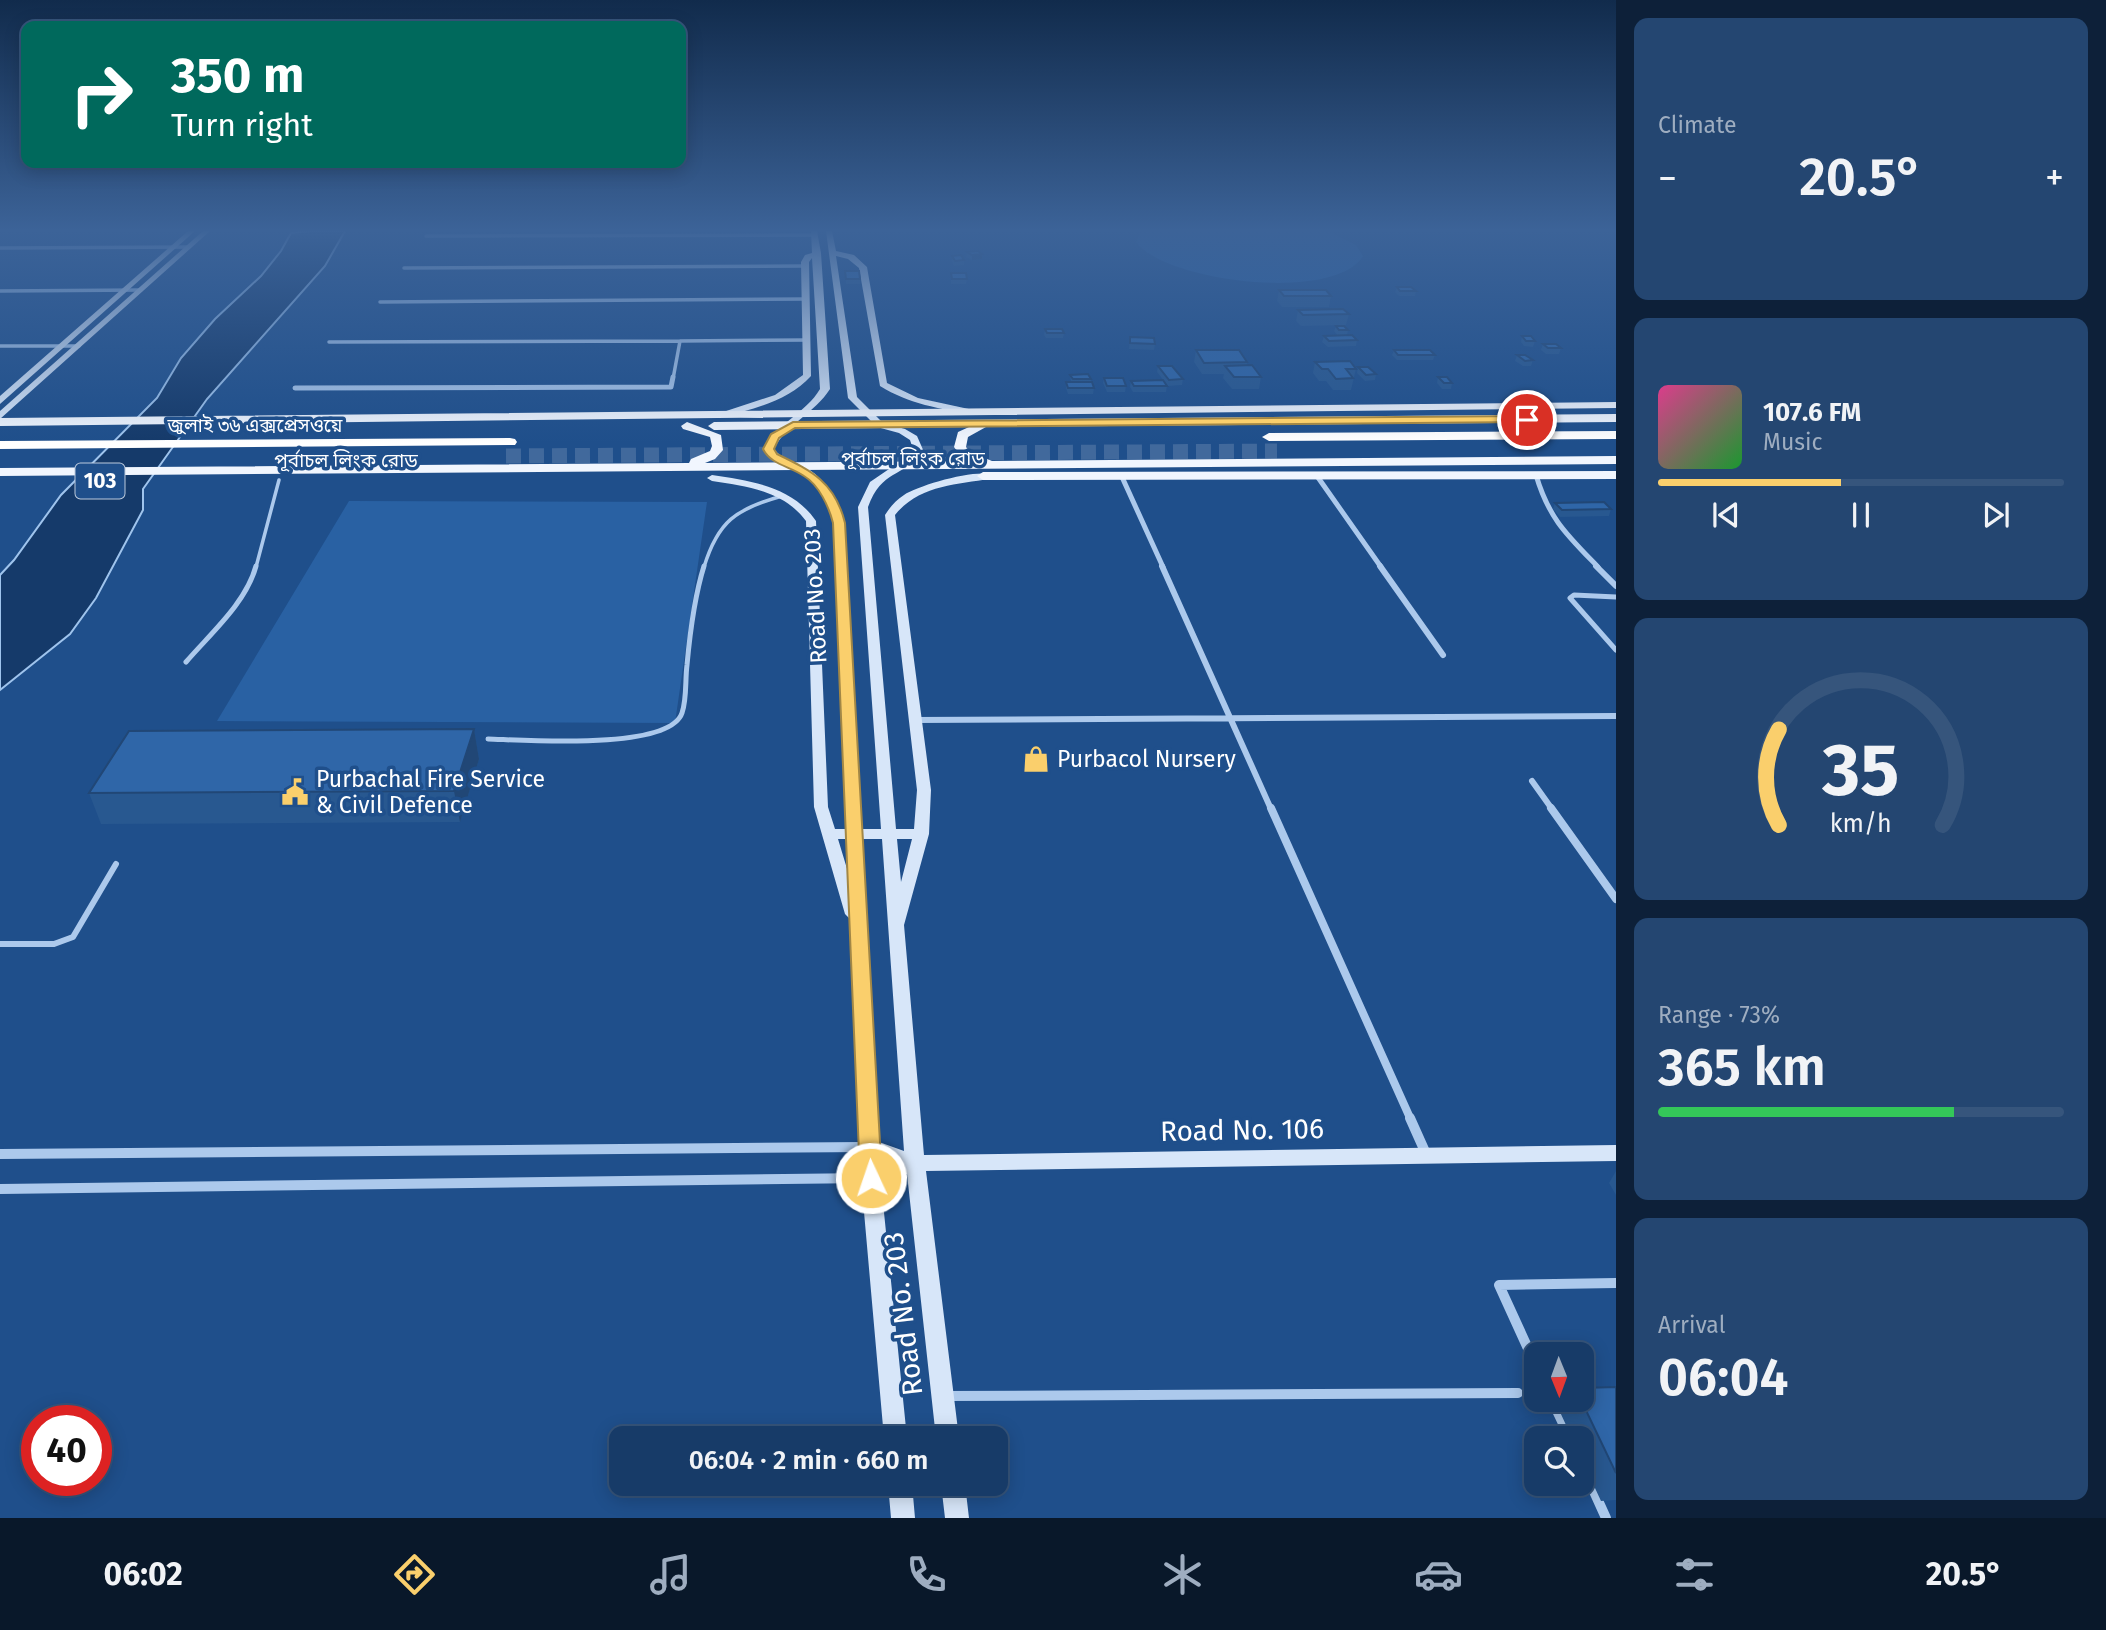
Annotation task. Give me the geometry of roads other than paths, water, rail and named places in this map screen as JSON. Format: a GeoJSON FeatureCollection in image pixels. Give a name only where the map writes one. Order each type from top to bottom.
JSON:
{"type":"FeatureCollection","features":[{"type":"Feature","properties":{"kind":"highway"},"geometry":{"type":"LineString","coordinates":[[1269,437],[1616,435]]}},
{"type":"Feature","properties":{"kind":"highway","name":"জুলাই ৩৬ এক্সপ্রেসওয়ে"},"geometry":{"type":"LineString","coordinates":[[0,445],[275,444],[508,449],[266,458],[0,458]]}},
{"type":"Feature","properties":{"kind":"highway"},"geometry":{"type":"LineString","coordinates":[[1277,451],[1616,448]]}},
{"type":"Feature","properties":{"kind":"main road"},"geometry":{"type":"LineString","coordinates":[[0,422],[1616,405]]}},
{"type":"Feature","properties":{"kind":"main road"},"geometry":{"type":"LineString","coordinates":[[0,431],[1616,418]]}},
{"type":"Feature","properties":{"kind":"main road"},"geometry":{"type":"LineString","coordinates":[[995,424],[968,431],[962,435],[960,447],[966,455],[1010,464]]}},
{"type":"Feature","properties":{"kind":"main road"},"geometry":{"type":"LineString","coordinates":[[674,467],[710,457],[719,450],[720,444],[715,435],[687,426]]}},
{"type":"Feature","properties":{"kind":"main road"},"geometry":{"type":"LineString","coordinates":[[0,472],[1616,460]]}},
{"type":"Feature","properties":{"kind":"main road","name":"পূর্বাচল লিংক রোড"},"geometry":{"type":"LineString","coordinates":[[0,481],[1616,475]]}},
{"type":"Feature","properties":{"kind":"street"},"geometry":{"type":"LineString","coordinates":[[0,401],[112,302]]}},
{"type":"Feature","properties":{"kind":"street"},"geometry":{"type":"LineString","coordinates":[[0,416],[128,302]]}},
{"type":"Feature","properties":{"kind":"street"},"geometry":{"type":"LineString","coordinates":[[380,302],[403,302]]}},
{"type":"Feature","properties":{"kind":"street"},"geometry":{"type":"LineString","coordinates":[[722,414],[771,401],[796,387],[807,376],[806,302]]}},
{"type":"Feature","properties":{"kind":"street","name":"Road No. 203"},"geometry":{"type":"LineString","coordinates":[[820,302],[825,389],[817,403],[775,437],[769,449],[772,456],[811,474],[835,507],[839,523],[869,1147],[894,1426]]}},
{"type":"Feature","properties":{"kind":"street","name":"Road No. 203"},"geometry":{"type":"LineString","coordinates":[[840,302],[853,398],[880,425],[902,431],[914,438],[919,452],[913,459],[873,482],[863,507],[915,1163],[947,1426]]}},
{"type":"Feature","properties":{"kind":"street"},"geometry":{"type":"LineString","coordinates":[[869,302],[883,384],[901,396],[924,403],[973,411]]}},
{"type":"Feature","properties":{"kind":"street"},"geometry":{"type":"LineString","coordinates":[[329,342],[807,340]]}},
{"type":"Feature","properties":{"kind":"street"},"geometry":{"type":"LineString","coordinates":[[295,388],[671,387],[680,341]]}},
{"type":"Feature","properties":{"kind":"street"},"geometry":{"type":"LineString","coordinates":[[0,346],[79,346]]}},
{"type":"Feature","properties":{"kind":"street"},"geometry":{"type":"LineString","coordinates":[[1536,475],[1545,505],[1561,529],[1616,586]]}},
{"type":"Feature","properties":{"kind":"street","name":"Road No. 203"},"geometry":{"type":"LineString","coordinates":[[896,932],[922,834],[924,790],[890,515],[898,503],[932,487],[990,476]]}},
{"type":"Feature","properties":{"kind":"street"},"geometry":{"type":"LineString","coordinates":[[1317,476],[1443,655]]}},
{"type":"Feature","properties":{"kind":"street"},"geometry":{"type":"LineString","coordinates":[[1122,477],[1427,1156]]}},
{"type":"Feature","properties":{"kind":"street","name":"Road No. 203"},"geometry":{"type":"LineString","coordinates":[[712,478],[740,482],[782,496],[806,512],[811,521],[821,807],[859,932]]}},
{"type":"Feature","properties":{"kind":"street"},"geometry":{"type":"LineString","coordinates":[[915,720],[1616,716]]}},
{"type":"Feature","properties":{"kind":"street"},"geometry":{"type":"LineString","coordinates":[[1532,781],[1616,899]]}},
{"type":"Feature","properties":{"kind":"street"},"geometry":{"type":"LineString","coordinates":[[828,834],[922,834]]}},
{"type":"Feature","properties":{"kind":"street"},"geometry":{"type":"LineString","coordinates":[[0,1154],[869,1147],[915,1163]]}},
{"type":"Feature","properties":{"kind":"street","name":"Road No. 106"},"geometry":{"type":"LineString","coordinates":[[871,1178],[915,1163],[1616,1153]]}},
{"type":"Feature","properties":{"kind":"street"},"geometry":{"type":"LineString","coordinates":[[0,1189],[871,1178]]}},
{"type":"Feature","properties":{"kind":"street"},"geometry":{"type":"LineString","coordinates":[[1525,1342],[1499,1285],[1616,1283]]}},
{"type":"Feature","properties":{"kind":"street"},"geometry":{"type":"LineString","coordinates":[[943,1396],[1518,1392]]}},
{"type":"Feature","properties":{"kind":"street"},"geometry":{"type":"LineString","coordinates":[[1594,1492],[1606,1518]]}},
{"type":"Feature","properties":{"kind":"street"},"geometry":{"type":"LineString","coordinates":[[901,1496],[903,1518]]}},
{"type":"Feature","properties":{"kind":"street"},"geometry":{"type":"LineString","coordinates":[[954,1496],[957,1518]]}},
{"type":"Feature","properties":{"kind":"lane"},"geometry":{"type":"LineString","coordinates":[[186,662],[233,609],[253,577],[279,480]]}},
{"type":"Feature","properties":{"kind":"lane"},"geometry":{"type":"LineString","coordinates":[[488,739],[623,738],[653,735],[671,727],[682,713],[698,589],[709,551],[731,517],[749,506],[782,496]]}},
{"type":"Feature","properties":{"kind":"lane"},"geometry":{"type":"LineString","coordinates":[[1616,597],[1574,595],[1570,598],[1616,650]]}},
{"type":"Feature","properties":{"kind":"lane"},"geometry":{"type":"LineString","coordinates":[[0,944],[54,944],[73,937],[116,864]]}},
{"type":"Feature","properties":{"kind":"tunnel"},"geometry":{"type":"LineString","coordinates":[[506,456],[1277,451]]}},
{"type":"Feature","properties":{"kind":"place","name":"Purbacol Nursery"},"geometry":{"type":"Point","coordinates":[1036,759]}},
{"type":"Feature","properties":{"kind":"place","name":"Purbachal Fire Service & Civil Defence"},"geometry":{"type":"Point","coordinates":[295,792]}}]}
